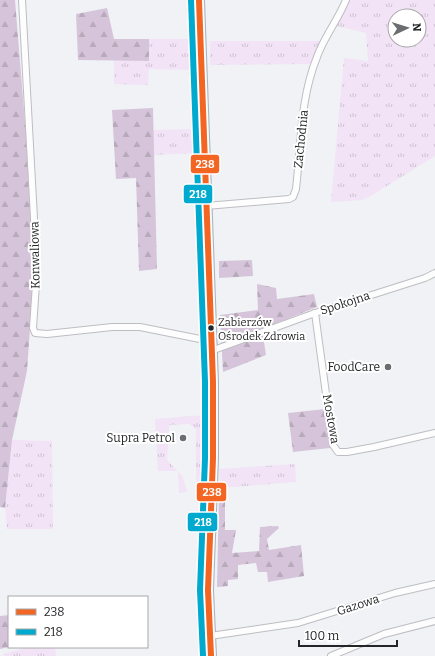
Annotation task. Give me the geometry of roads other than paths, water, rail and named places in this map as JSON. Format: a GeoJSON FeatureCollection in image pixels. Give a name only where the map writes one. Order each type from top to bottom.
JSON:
{"type":"FeatureCollection","features":[{"type":"Feature","properties":{"kind":"main road"},"geometry":{"type":"LineString","coordinates":[[199,0],[213,382],[213,458],[208,590],[211,656]]}},
{"type":"Feature","properties":{"kind":"street","name":"Konwaliowa"},"geometry":{"type":"LineString","coordinates":[[22,0],[34,206],[36,284],[33,328],[35,333],[47,334],[112,327],[140,328],[211,346]]}},
{"type":"Feature","properties":{"kind":"street","name":"Zachodnia"},"geometry":{"type":"LineString","coordinates":[[206,206],[288,199],[295,195],[304,107],[310,77],[317,56],[346,0]]}},
{"type":"Feature","properties":{"kind":"street","name":"Spokojna"},"geometry":{"type":"LineString","coordinates":[[211,346],[425,278],[435,273]]}},
{"type":"Feature","properties":{"kind":"street","name":"Mostowa"},"geometry":{"type":"LineString","coordinates":[[315,313],[333,446],[338,452],[347,452],[435,434]]}},
{"type":"Feature","properties":{"kind":"street","name":"Gazowa"},"geometry":{"type":"LineString","coordinates":[[210,636],[298,623],[394,593],[435,584]]}},
{"type":"Feature","properties":{"kind":"street"},"geometry":{"type":"LineString","coordinates":[[331,656],[384,634],[435,621]]}},
{"type":"Feature","properties":{"kind":"place","name":"Zabierzów Ośrodek Zdrowia"},"geometry":{"type":"Point","coordinates":[211,328]}},
{"type":"Feature","properties":{"kind":"place","name":"FoodCare"},"geometry":{"type":"Point","coordinates":[388,367]}},
{"type":"Feature","properties":{"kind":"place","name":"Supra Petrol"},"geometry":{"type":"Point","coordinates":[183,438]}}]}
